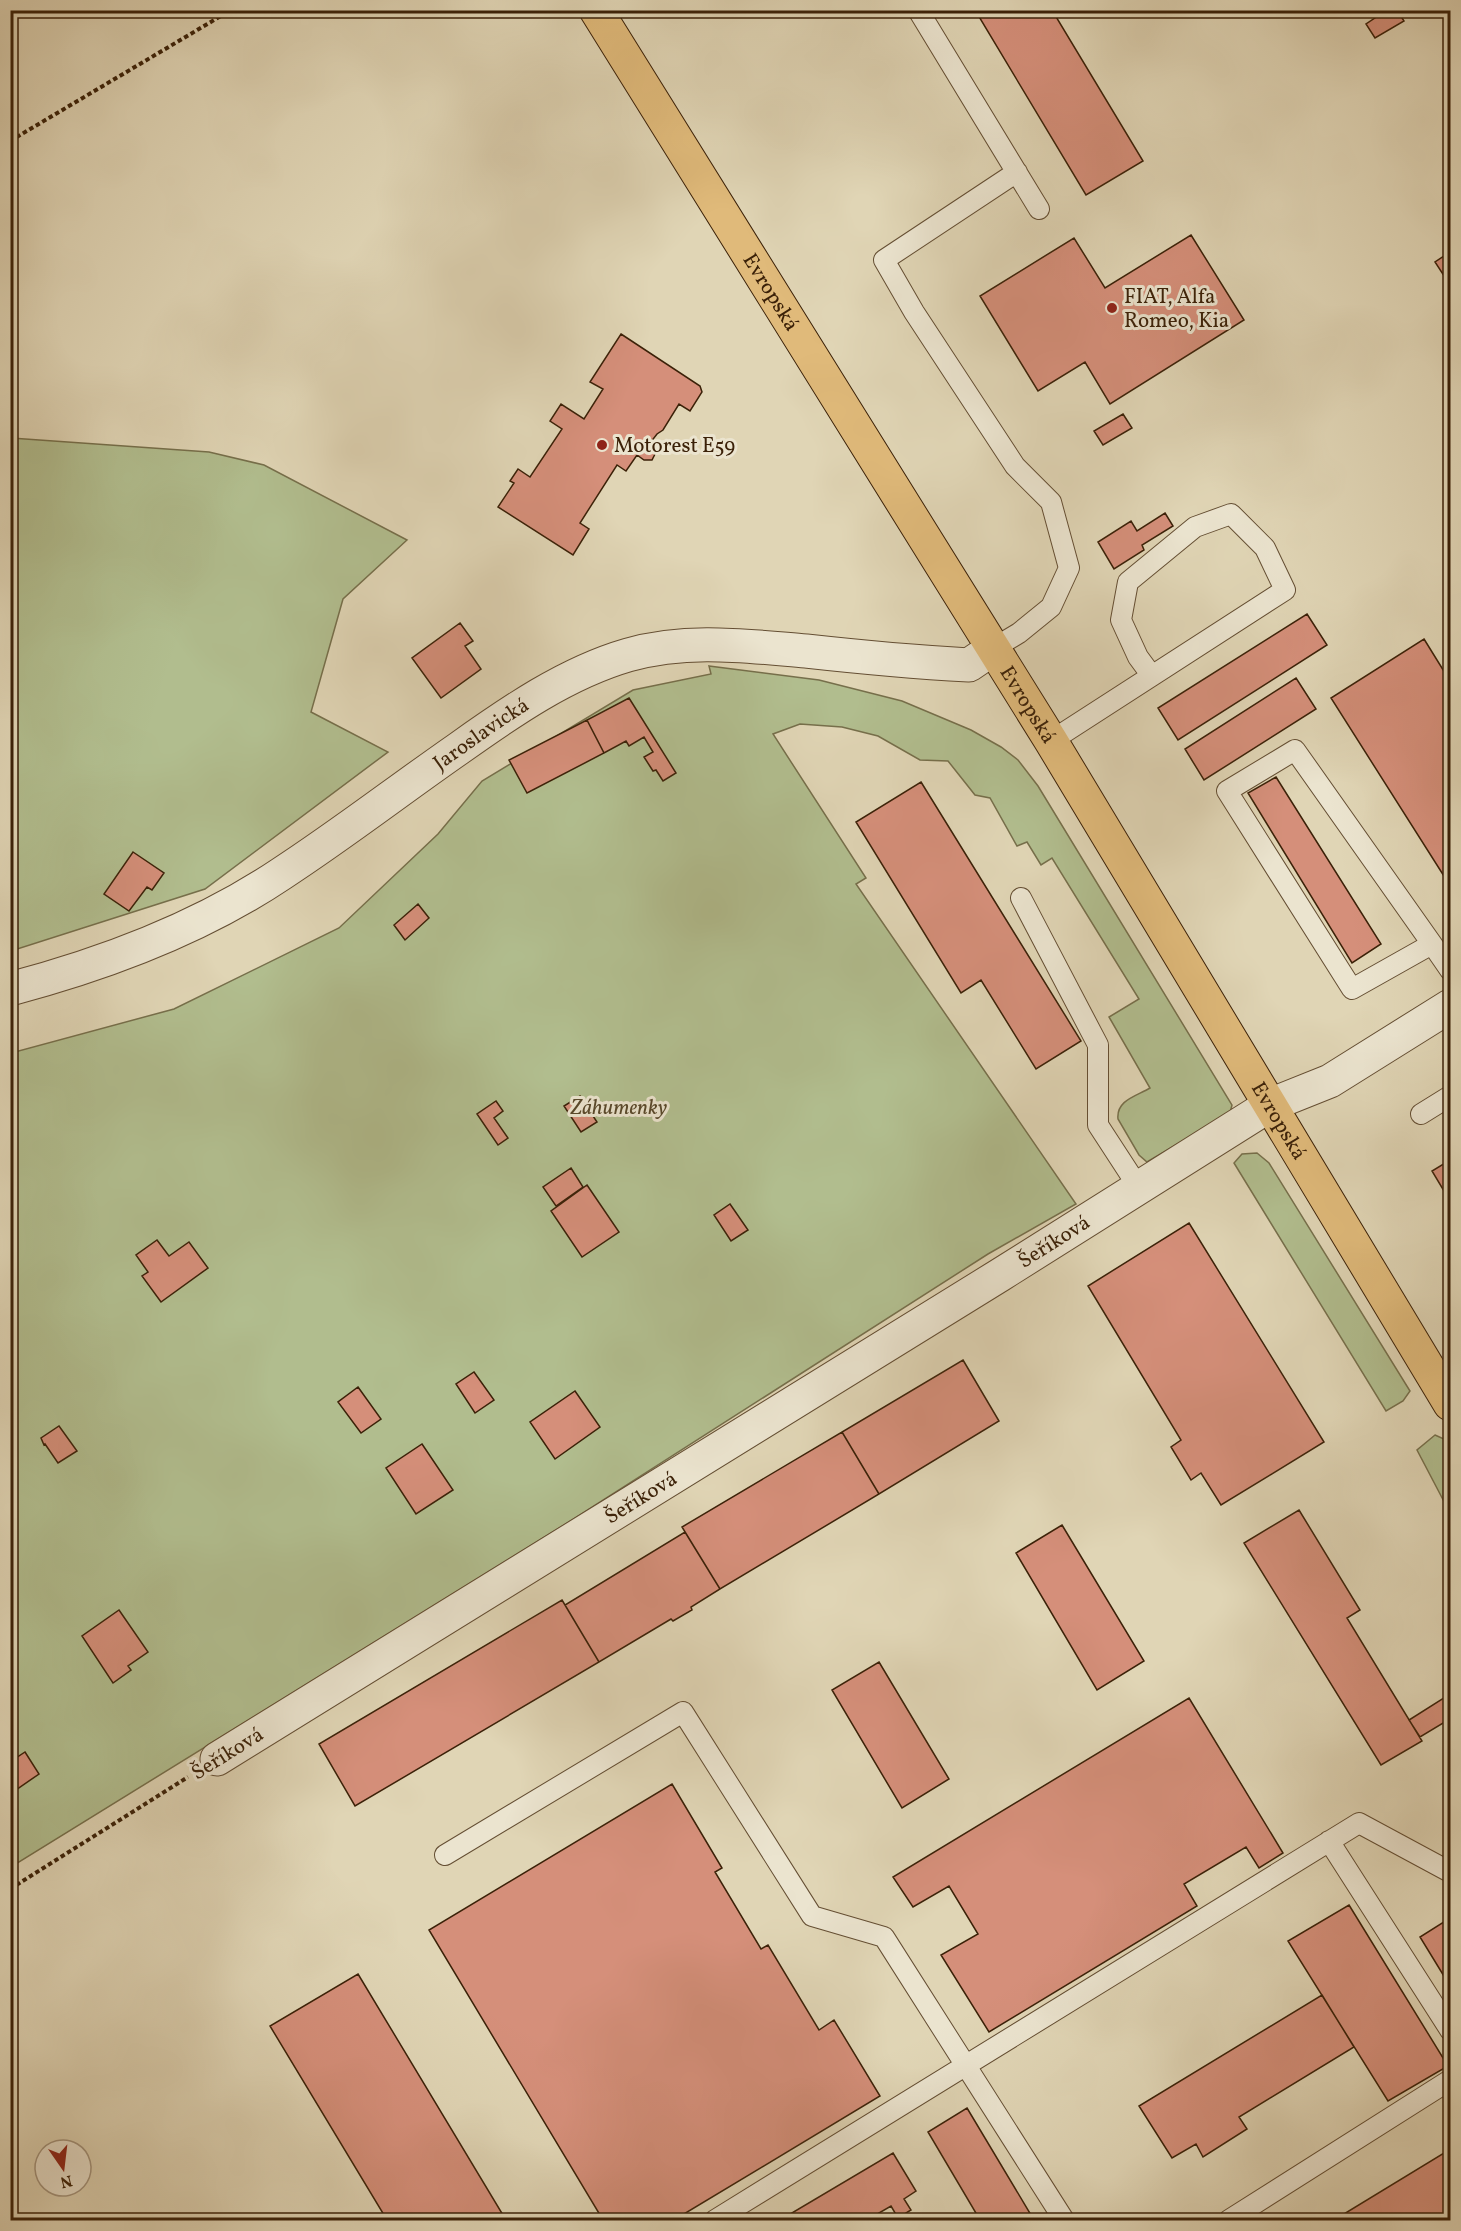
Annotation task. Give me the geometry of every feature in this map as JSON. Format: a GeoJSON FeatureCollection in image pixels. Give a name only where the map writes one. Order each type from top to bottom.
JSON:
{"type":"FeatureCollection","features":[{"type":"Feature","properties":{"kind":"main road","name":"Evropská"},"geometry":{"type":"LineString","coordinates":[[596,10],[1159,916],[1450,1404]]}},
{"type":"Feature","properties":{"kind":"street","name":"Jaroslavická"},"geometry":{"type":"LineString","coordinates":[[10,989],[56,977],[147,944],[216,914],[281,875],[468,742],[539,695],[579,675],[628,655],[692,644],[739,644],[969,665],[994,648]]}},
{"type":"Feature","properties":{"kind":"street","name":"Šeříková"},"geometry":{"type":"LineString","coordinates":[[217,1759],[1270,1105],[1330,1081],[1450,1006]]}},
{"type":"Feature","properties":{"kind":"lane"},"geometry":{"type":"LineString","coordinates":[[918,10],[1039,208]]}},
{"type":"Feature","properties":{"kind":"lane"},"geometry":{"type":"LineString","coordinates":[[994,648],[1019,633],[1051,607],[1069,568],[1051,502],[1015,466],[914,312],[884,260],[1017,172]]}},
{"type":"Feature","properties":{"kind":"lane"},"geometry":{"type":"LineString","coordinates":[[1051,741],[1152,676],[1285,590],[1265,548],[1231,514],[1195,527],[1128,582],[1121,620],[1138,657],[1152,676]]}},
{"type":"Feature","properties":{"kind":"lane"},"geometry":{"type":"LineString","coordinates":[[1432,944],[1352,989],[1227,791],[1295,750],[1432,944],[1450,970]]}},
{"type":"Feature","properties":{"kind":"lane"},"geometry":{"type":"LineString","coordinates":[[1021,898],[1098,1045],[1098,1125],[1139,1188]]}},
{"type":"Feature","properties":{"kind":"lane"},"geometry":{"type":"LineString","coordinates":[[1421,1114],[1450,1096]]}},
{"type":"Feature","properties":{"kind":"lane"},"geometry":{"type":"LineString","coordinates":[[445,1855],[683,1712],[812,1916],[884,1937],[1064,2220]]}},
{"type":"Feature","properties":{"kind":"lane"},"geometry":{"type":"LineString","coordinates":[[715,2220],[1359,1823],[1450,1872]]}},
{"type":"Feature","properties":{"kind":"lane"},"geometry":{"type":"LineString","coordinates":[[1329,1841],[1450,2030]]}},
{"type":"Feature","properties":{"kind":"lane"},"geometry":{"type":"LineString","coordinates":[[1229,2220],[1450,2080]]}},
{"type":"Feature","properties":{"kind":"path"},"geometry":{"type":"LineString","coordinates":[[10,141],[231,10]]}},
{"type":"Feature","properties":{"kind":"path","name":"Šeříková"},"geometry":{"type":"LineString","coordinates":[[10,1889],[217,1759]]}},
{"type":"Feature","properties":{"kind":"green space"},"geometry":{"type":"Polygon","coordinates":[[[11,438],[209,452],[264,465],[407,540],[343,599],[311,712],[388,752],[205,889],[11,951],[11,438]]]}},
{"type":"Feature","properties":{"kind":"green space","name":"Záhumenky"},"geometry":{"type":"Polygon","coordinates":[[[709,666],[819,680],[902,701],[971,730],[1001,747],[1018,760],[1038,786],[1232,1105],[1230,1113],[1147,1162],[1139,1155],[1118,1119],[1118,1113],[1120,1107],[1128,1099],[1150,1088],[1109,1017],[1139,999],[1052,858],[1041,865],[1027,842],[1017,846],[990,798],[975,795],[948,761],[920,760],[878,736],[842,727],[800,724],[773,734],[866,878],[856,884],[1076,1204],[988,1254],[561,1527],[11,1867],[11,1053],[174,1009],[339,928],[438,834],[482,781],[633,690],[711,674],[709,666]]]}},
{"type":"Feature","properties":{"kind":"green space"},"geometry":{"type":"Polygon","coordinates":[[[1257,1153],[1269,1163],[1410,1391],[1403,1401],[1386,1411],[1234,1163],[1242,1154],[1257,1153]]]}},
{"type":"Feature","properties":{"kind":"green space"},"geometry":{"type":"Polygon","coordinates":[[[1435,1435],[1444,1439],[1450,1449],[1450,1513],[1417,1450],[1435,1435]]]}},
{"type":"Feature","properties":{"kind":"building"},"geometry":{"type":"Polygon","coordinates":[[[975,10],[1052,10],[1143,161],[1086,195],[975,10]]]}},
{"type":"Feature","properties":{"kind":"building"},"geometry":{"type":"Polygon","coordinates":[[[1387,10],[1397,10],[1404,21],[1375,38],[1366,24],[1387,10]]]}},
{"type":"Feature","properties":{"kind":"building","name":"FIAT, Alfa Romeo, Kia"},"geometry":{"type":"Polygon","coordinates":[[[1191,235],[1244,320],[1110,404],[1085,362],[1038,391],[980,296],[1074,238],[1105,288],[1191,235]]]}},
{"type":"Feature","properties":{"kind":"building"},"geometry":{"type":"Polygon","coordinates":[[[1450,252],[1450,285],[1435,262],[1450,252]]]}},
{"type":"Feature","properties":{"kind":"building","name":"Motorest E59"},"geometry":{"type":"Polygon","coordinates":[[[621,334],[700,386],[702,392],[690,411],[679,404],[663,430],[650,443],[657,450],[652,460],[644,460],[637,455],[626,471],[617,465],[580,523],[589,529],[573,555],[498,507],[514,483],[510,481],[518,469],[530,477],[562,429],[550,421],[561,404],[584,419],[603,389],[590,382],[621,334]]]}},
{"type":"Feature","properties":{"kind":"building"},"geometry":{"type":"Polygon","coordinates":[[[1123,414],[1132,428],[1103,445],[1094,431],[1123,414]]]}},
{"type":"Feature","properties":{"kind":"building"},"geometry":{"type":"Polygon","coordinates":[[[1165,513],[1173,526],[1142,545],[1144,550],[1114,569],[1098,542],[1131,521],[1137,531],[1165,513]]]}},
{"type":"Feature","properties":{"kind":"building"},"geometry":{"type":"Polygon","coordinates":[[[1307,614],[1327,645],[1178,740],[1158,708],[1307,614]]]}},
{"type":"Feature","properties":{"kind":"building"},"geometry":{"type":"Polygon","coordinates":[[[460,623],[473,641],[465,646],[481,669],[441,698],[412,658],[460,623]]]}},
{"type":"Feature","properties":{"kind":"building"},"geometry":{"type":"Polygon","coordinates":[[[1424,639],[1450,681],[1449,884],[1331,698],[1424,639]]]}},
{"type":"Feature","properties":{"kind":"building"},"geometry":{"type":"Polygon","coordinates":[[[1296,678],[1316,709],[1204,780],[1185,749],[1296,678]]]}},
{"type":"Feature","properties":{"kind":"building"},"geometry":{"type":"Polygon","coordinates":[[[629,698],[676,773],[663,781],[644,757],[653,752],[644,737],[629,746],[626,741],[604,753],[587,720],[629,698]]]}},
{"type":"Feature","properties":{"kind":"building"},"geometry":{"type":"Polygon","coordinates":[[[587,720],[604,753],[527,793],[509,760],[587,720]]]}},
{"type":"Feature","properties":{"kind":"building"},"geometry":{"type":"Polygon","coordinates":[[[1276,777],[1381,944],[1352,963],[1248,793],[1276,777]]]}},
{"type":"Feature","properties":{"kind":"building"},"geometry":{"type":"Polygon","coordinates":[[[921,782],[1081,1041],[1036,1069],[981,980],[961,993],[856,822],[921,782]]]}},
{"type":"Feature","properties":{"kind":"building"},"geometry":{"type":"Polygon","coordinates":[[[133,852],[164,873],[152,890],[147,887],[129,911],[104,894],[133,852]]]}},
{"type":"Feature","properties":{"kind":"building"},"geometry":{"type":"Polygon","coordinates":[[[418,904],[429,918],[405,940],[394,925],[418,904]]]}},
{"type":"Feature","properties":{"kind":"building"},"geometry":{"type":"Polygon","coordinates":[[[580,1096],[597,1122],[581,1132],[564,1106],[580,1096]]]}},
{"type":"Feature","properties":{"kind":"building"},"geometry":{"type":"Polygon","coordinates":[[[496,1101],[503,1111],[494,1118],[508,1138],[498,1145],[477,1114],[496,1101]]]}},
{"type":"Feature","properties":{"kind":"building"},"geometry":{"type":"Polygon","coordinates":[[[1450,1160],[1450,1201],[1432,1171],[1450,1160]]]}},
{"type":"Feature","properties":{"kind":"building"},"geometry":{"type":"Polygon","coordinates":[[[571,1168],[583,1187],[556,1206],[543,1187],[571,1168]]]}},
{"type":"Feature","properties":{"kind":"building"},"geometry":{"type":"Polygon","coordinates":[[[587,1185],[619,1232],[582,1257],[551,1211],[587,1185]]]}},
{"type":"Feature","properties":{"kind":"building"},"geometry":{"type":"Polygon","coordinates":[[[730,1204],[748,1230],[731,1241],[714,1215],[730,1204]]]}},
{"type":"Feature","properties":{"kind":"building"},"geometry":{"type":"Polygon","coordinates":[[[1189,1223],[1324,1442],[1221,1505],[1201,1473],[1191,1480],[1171,1447],[1181,1440],[1088,1286],[1189,1223]]]}},
{"type":"Feature","properties":{"kind":"building"},"geometry":{"type":"Polygon","coordinates":[[[157,1240],[169,1256],[189,1242],[208,1268],[161,1302],[142,1276],[148,1272],[136,1255],[157,1240]]]}},
{"type":"Feature","properties":{"kind":"building"},"geometry":{"type":"Polygon","coordinates":[[[963,1360],[999,1421],[879,1494],[842,1432],[963,1360]]]}},
{"type":"Feature","properties":{"kind":"building"},"geometry":{"type":"Polygon","coordinates":[[[474,1372],[494,1400],[475,1413],[456,1384],[474,1372]]]}},
{"type":"Feature","properties":{"kind":"building"},"geometry":{"type":"Polygon","coordinates":[[[358,1387],[381,1419],[361,1433],[338,1402],[358,1387]]]}},
{"type":"Feature","properties":{"kind":"building"},"geometry":{"type":"Polygon","coordinates":[[[575,1391],[600,1427],[555,1459],[530,1422],[575,1391]]]}},
{"type":"Feature","properties":{"kind":"building"},"geometry":{"type":"Polygon","coordinates":[[[59,1426],[77,1451],[58,1463],[41,1438],[59,1426]]]}},
{"type":"Feature","properties":{"kind":"building"},"geometry":{"type":"Polygon","coordinates":[[[842,1432],[879,1494],[720,1589],[682,1527],[842,1432]]]}},
{"type":"Feature","properties":{"kind":"building"},"geometry":{"type":"Polygon","coordinates":[[[422,1444],[453,1490],[416,1514],[386,1468],[422,1444]]]}},
{"type":"Feature","properties":{"kind":"building"},"geometry":{"type":"Polygon","coordinates":[[[1299,1510],[1360,1610],[1347,1618],[1422,1741],[1381,1765],[1244,1543],[1299,1510]]]}},
{"type":"Feature","properties":{"kind":"building"},"geometry":{"type":"Polygon","coordinates":[[[1062,1525],[1144,1661],[1097,1690],[1016,1553],[1062,1525]]]}},
{"type":"Feature","properties":{"kind":"building"},"geometry":{"type":"Polygon","coordinates":[[[685,1532],[720,1589],[691,1607],[692,1610],[673,1621],[671,1619],[599,1662],[565,1605],[685,1532]]]}},
{"type":"Feature","properties":{"kind":"building"},"geometry":{"type":"Polygon","coordinates":[[[562,1600],[599,1662],[355,1806],[319,1744],[562,1600]]]}},
{"type":"Feature","properties":{"kind":"building"},"geometry":{"type":"Polygon","coordinates":[[[119,1610],[148,1652],[128,1666],[131,1670],[113,1683],[82,1636],[119,1610]]]}},
{"type":"Feature","properties":{"kind":"building"},"geometry":{"type":"Polygon","coordinates":[[[879,1662],[949,1779],[902,1808],[832,1690],[879,1662]]]}},
{"type":"Feature","properties":{"kind":"building"},"geometry":{"type":"Polygon","coordinates":[[[1450,1694],[1450,1724],[1448,1720],[1420,1737],[1409,1720],[1450,1694]]]}},
{"type":"Feature","properties":{"kind":"building"},"geometry":{"type":"Polygon","coordinates":[[[1189,1698],[1283,1853],[1259,1868],[1246,1847],[1184,1884],[1197,1906],[989,2032],[941,1955],[978,1934],[949,1886],[913,1907],[893,1877],[1189,1698]]]}},
{"type":"Feature","properties":{"kind":"building"},"geometry":{"type":"Polygon","coordinates":[[[25,1752],[39,1774],[10,1794],[10,1770],[14,1768],[10,1762],[25,1752]]]}},
{"type":"Feature","properties":{"kind":"building"},"geometry":{"type":"Polygon","coordinates":[[[672,1784],[722,1868],[715,1872],[761,1949],[768,1945],[819,2030],[834,2020],[880,2096],[674,2220],[603,2220],[429,1930],[672,1784]]]}},
{"type":"Feature","properties":{"kind":"building"},"geometry":{"type":"Polygon","coordinates":[[[1349,1905],[1448,2066],[1388,2101],[1288,1941],[1349,1905]]]}},
{"type":"Feature","properties":{"kind":"building"},"geometry":{"type":"Polygon","coordinates":[[[1450,1918],[1450,1986],[1420,1937],[1450,1918]]]}},
{"type":"Feature","properties":{"kind":"building"},"geometry":{"type":"Polygon","coordinates":[[[358,1974],[506,2220],[387,2220],[270,2026],[358,1974]]]}},
{"type":"Feature","properties":{"kind":"building"},"geometry":{"type":"Polygon","coordinates":[[[1322,1995],[1354,2047],[1239,2117],[1247,2129],[1203,2157],[1196,2144],[1172,2158],[1139,2106],[1322,1995]]]}},
{"type":"Feature","properties":{"kind":"building"},"geometry":{"type":"Polygon","coordinates":[[[967,2108],[1034,2220],[980,2220],[928,2132],[967,2108]]]}},
{"type":"Feature","properties":{"kind":"building"},"geometry":{"type":"Polygon","coordinates":[[[893,2153],[916,2191],[904,2199],[911,2210],[898,2218],[891,2206],[867,2220],[780,2220],[893,2153]]]}},
{"type":"Feature","properties":{"kind":"building"},"geometry":{"type":"Polygon","coordinates":[[[1444,2153],[1450,2164],[1450,2220],[1334,2220],[1444,2153]]]}},
{"type":"Feature","properties":{"kind":"place","name":"FIAT, Alfa Romeo, Kia"},"geometry":{"type":"Point","coordinates":[1112,308]}},
{"type":"Feature","properties":{"kind":"place","name":"Motorest E59"},"geometry":{"type":"Point","coordinates":[602,445]}}]}
